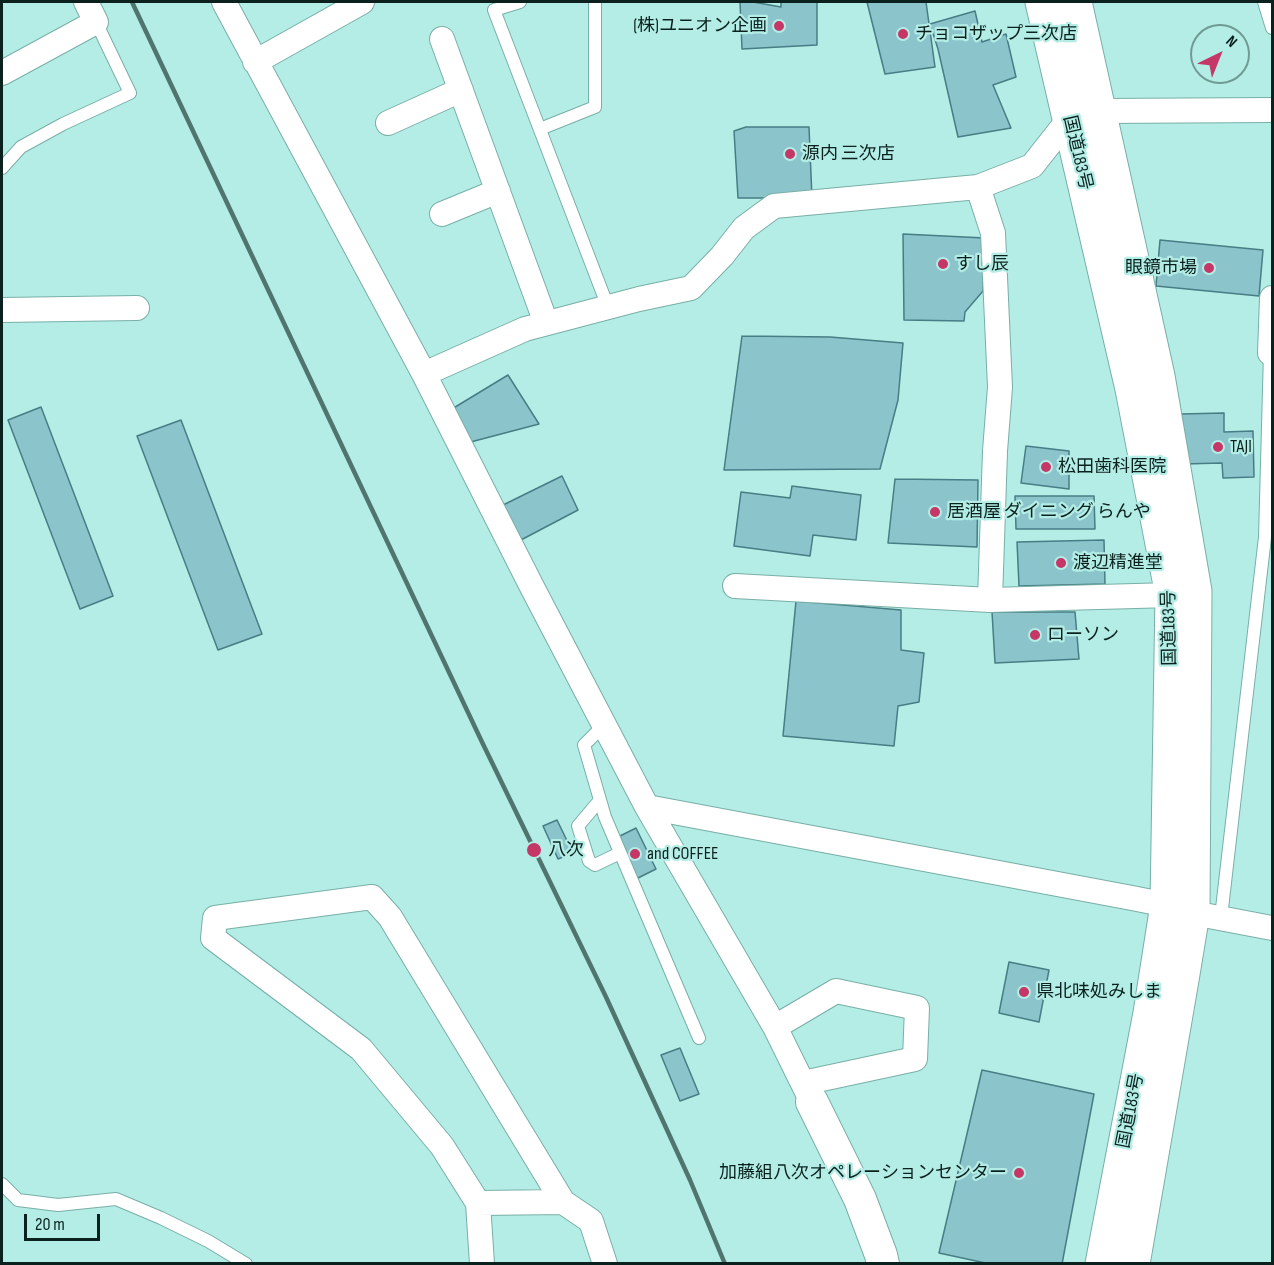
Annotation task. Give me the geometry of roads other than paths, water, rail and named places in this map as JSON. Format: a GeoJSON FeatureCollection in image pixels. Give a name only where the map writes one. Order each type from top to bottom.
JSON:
{"type":"FeatureCollection","features":[{"type":"Feature","properties":{"kind":"highway","name":"国道183号"},"geometry":{"type":"LineString","coordinates":[[1042,2],[1084,115],[1158,376],[1195,591],[1194,912],[1133,1263]]}},
{"type":"Feature","properties":{"kind":"highway","name":"国道183号"},"geometry":{"type":"LineString","coordinates":[[1075,2],[1084,115],[1132,389],[1172,595],[1194,912],[1150,1014],[1102,1263]]}},
{"type":"Feature","properties":{"kind":"street"},"geometry":{"type":"LineString","coordinates":[[224,2],[424,375],[531,587],[647,807],[775,1027],[860,1199],[883,1263]]}},
{"type":"Feature","properties":{"kind":"street"},"geometry":{"type":"LineString","coordinates":[[255,62],[362,2]]}},
{"type":"Feature","properties":{"kind":"street"},"geometry":{"type":"LineString","coordinates":[[2,73],[91,12]]}},
{"type":"Feature","properties":{"kind":"street"},"geometry":{"type":"LineString","coordinates":[[442,39],[546,323]]}},
{"type":"Feature","properties":{"kind":"street"},"geometry":{"type":"LineString","coordinates":[[388,123],[461,90]]}},
{"type":"Feature","properties":{"kind":"street"},"geometry":{"type":"LineString","coordinates":[[424,375],[525,329],[691,288],[723,256],[744,228],[774,206],[978,187],[1032,166],[1084,115],[1272,110]]}},
{"type":"Feature","properties":{"kind":"street"},"geometry":{"type":"LineString","coordinates":[[978,187],[993,233],[1000,387],[995,451],[990,600]]}},
{"type":"Feature","properties":{"kind":"street"},"geometry":{"type":"LineString","coordinates":[[442,214],[498,191]]}},
{"type":"Feature","properties":{"kind":"street"},"geometry":{"type":"LineString","coordinates":[[1270,353],[1272,298]]}},
{"type":"Feature","properties":{"kind":"street"},"geometry":{"type":"LineString","coordinates":[[2,310],[137,308]]}},
{"type":"Feature","properties":{"kind":"street"},"geometry":{"type":"LineString","coordinates":[[735,586],[990,600],[1172,595]]}},
{"type":"Feature","properties":{"kind":"street"},"geometry":{"type":"LineString","coordinates":[[647,807],[1272,928]]}},
{"type":"Feature","properties":{"kind":"street"},"geometry":{"type":"LineString","coordinates":[[482,1263],[478,1203],[442,1146],[361,1049],[213,938],[215,918],[372,897],[390,917],[563,1202],[591,1221],[605,1263]]}},
{"type":"Feature","properties":{"kind":"street"},"geometry":{"type":"LineString","coordinates":[[775,1027],[836,991],[917,1008],[915,1059],[807,1093]]}},
{"type":"Feature","properties":{"kind":"street"},"geometry":{"type":"LineString","coordinates":[[478,1203],[563,1202]]}},
{"type":"Feature","properties":{"kind":"lane"},"geometry":{"type":"LineString","coordinates":[[520,2],[494,10],[608,307]]}},
{"type":"Feature","properties":{"kind":"lane"},"geometry":{"type":"LineString","coordinates":[[540,129],[595,107],[595,2]]}},
{"type":"Feature","properties":{"kind":"lane"},"geometry":{"type":"LineString","coordinates":[[1264,2],[1272,28]]}},
{"type":"Feature","properties":{"kind":"lane"},"geometry":{"type":"LineString","coordinates":[[2,168],[21,147],[63,124],[130,93],[91,12]]}},
{"type":"Feature","properties":{"kind":"lane"},"geometry":{"type":"LineString","coordinates":[[1194,912],[1265,537],[1270,353]]}},
{"type":"Feature","properties":{"kind":"lane"},"geometry":{"type":"LineString","coordinates":[[604,725],[584,745],[605,817],[699,1038]]}},
{"type":"Feature","properties":{"kind":"lane"},"geometry":{"type":"LineString","coordinates":[[600,800],[578,826],[589,861],[595,865],[620,853]]}},
{"type":"Feature","properties":{"kind":"lane"},"geometry":{"type":"LineString","coordinates":[[2,1184],[18,1200],[58,1205],[116,1199],[199,1236],[246,1263]]}},
{"type":"Feature","properties":{"kind":"railway"},"geometry":{"type":"LineString","coordinates":[[132,2],[482,742],[606,997],[690,1180],[725,1264]]}},
{"type":"Feature","properties":{"kind":"place","name":"(株)ユニオン企画"},"geometry":{"type":"Point","coordinates":[779,26]}},
{"type":"Feature","properties":{"kind":"place","name":"チョコザップ三次店"},"geometry":{"type":"Point","coordinates":[903,34]}},
{"type":"Feature","properties":{"kind":"place","name":"源内 三次店"},"geometry":{"type":"Point","coordinates":[790,154]}},
{"type":"Feature","properties":{"kind":"place","name":"すし辰"},"geometry":{"type":"Point","coordinates":[943,264]}},
{"type":"Feature","properties":{"kind":"place","name":"眼鏡市場"},"geometry":{"type":"Point","coordinates":[1209,268]}},
{"type":"Feature","properties":{"kind":"place","name":"TAJI"},"geometry":{"type":"Point","coordinates":[1218,447]}},
{"type":"Feature","properties":{"kind":"place","name":"松田歯科医院"},"geometry":{"type":"Point","coordinates":[1046,467]}},
{"type":"Feature","properties":{"kind":"place","name":"居酒屋 ダイニング らんや"},"geometry":{"type":"Point","coordinates":[935,512]}},
{"type":"Feature","properties":{"kind":"place","name":"渡辺精進堂"},"geometry":{"type":"Point","coordinates":[1061,563]}},
{"type":"Feature","properties":{"kind":"place","name":"ローソン"},"geometry":{"type":"Point","coordinates":[1035,635]}},
{"type":"Feature","properties":{"kind":"place","name":"八次"},"geometry":{"type":"Point","coordinates":[534,850]}},
{"type":"Feature","properties":{"kind":"place","name":"and COFFEE"},"geometry":{"type":"Point","coordinates":[635,854]}},
{"type":"Feature","properties":{"kind":"place","name":"県北味処みしま"},"geometry":{"type":"Point","coordinates":[1024,992]}},
{"type":"Feature","properties":{"kind":"place","name":"加藤組八次オペレーションセンター"},"geometry":{"type":"Point","coordinates":[1019,1173]}}]}
